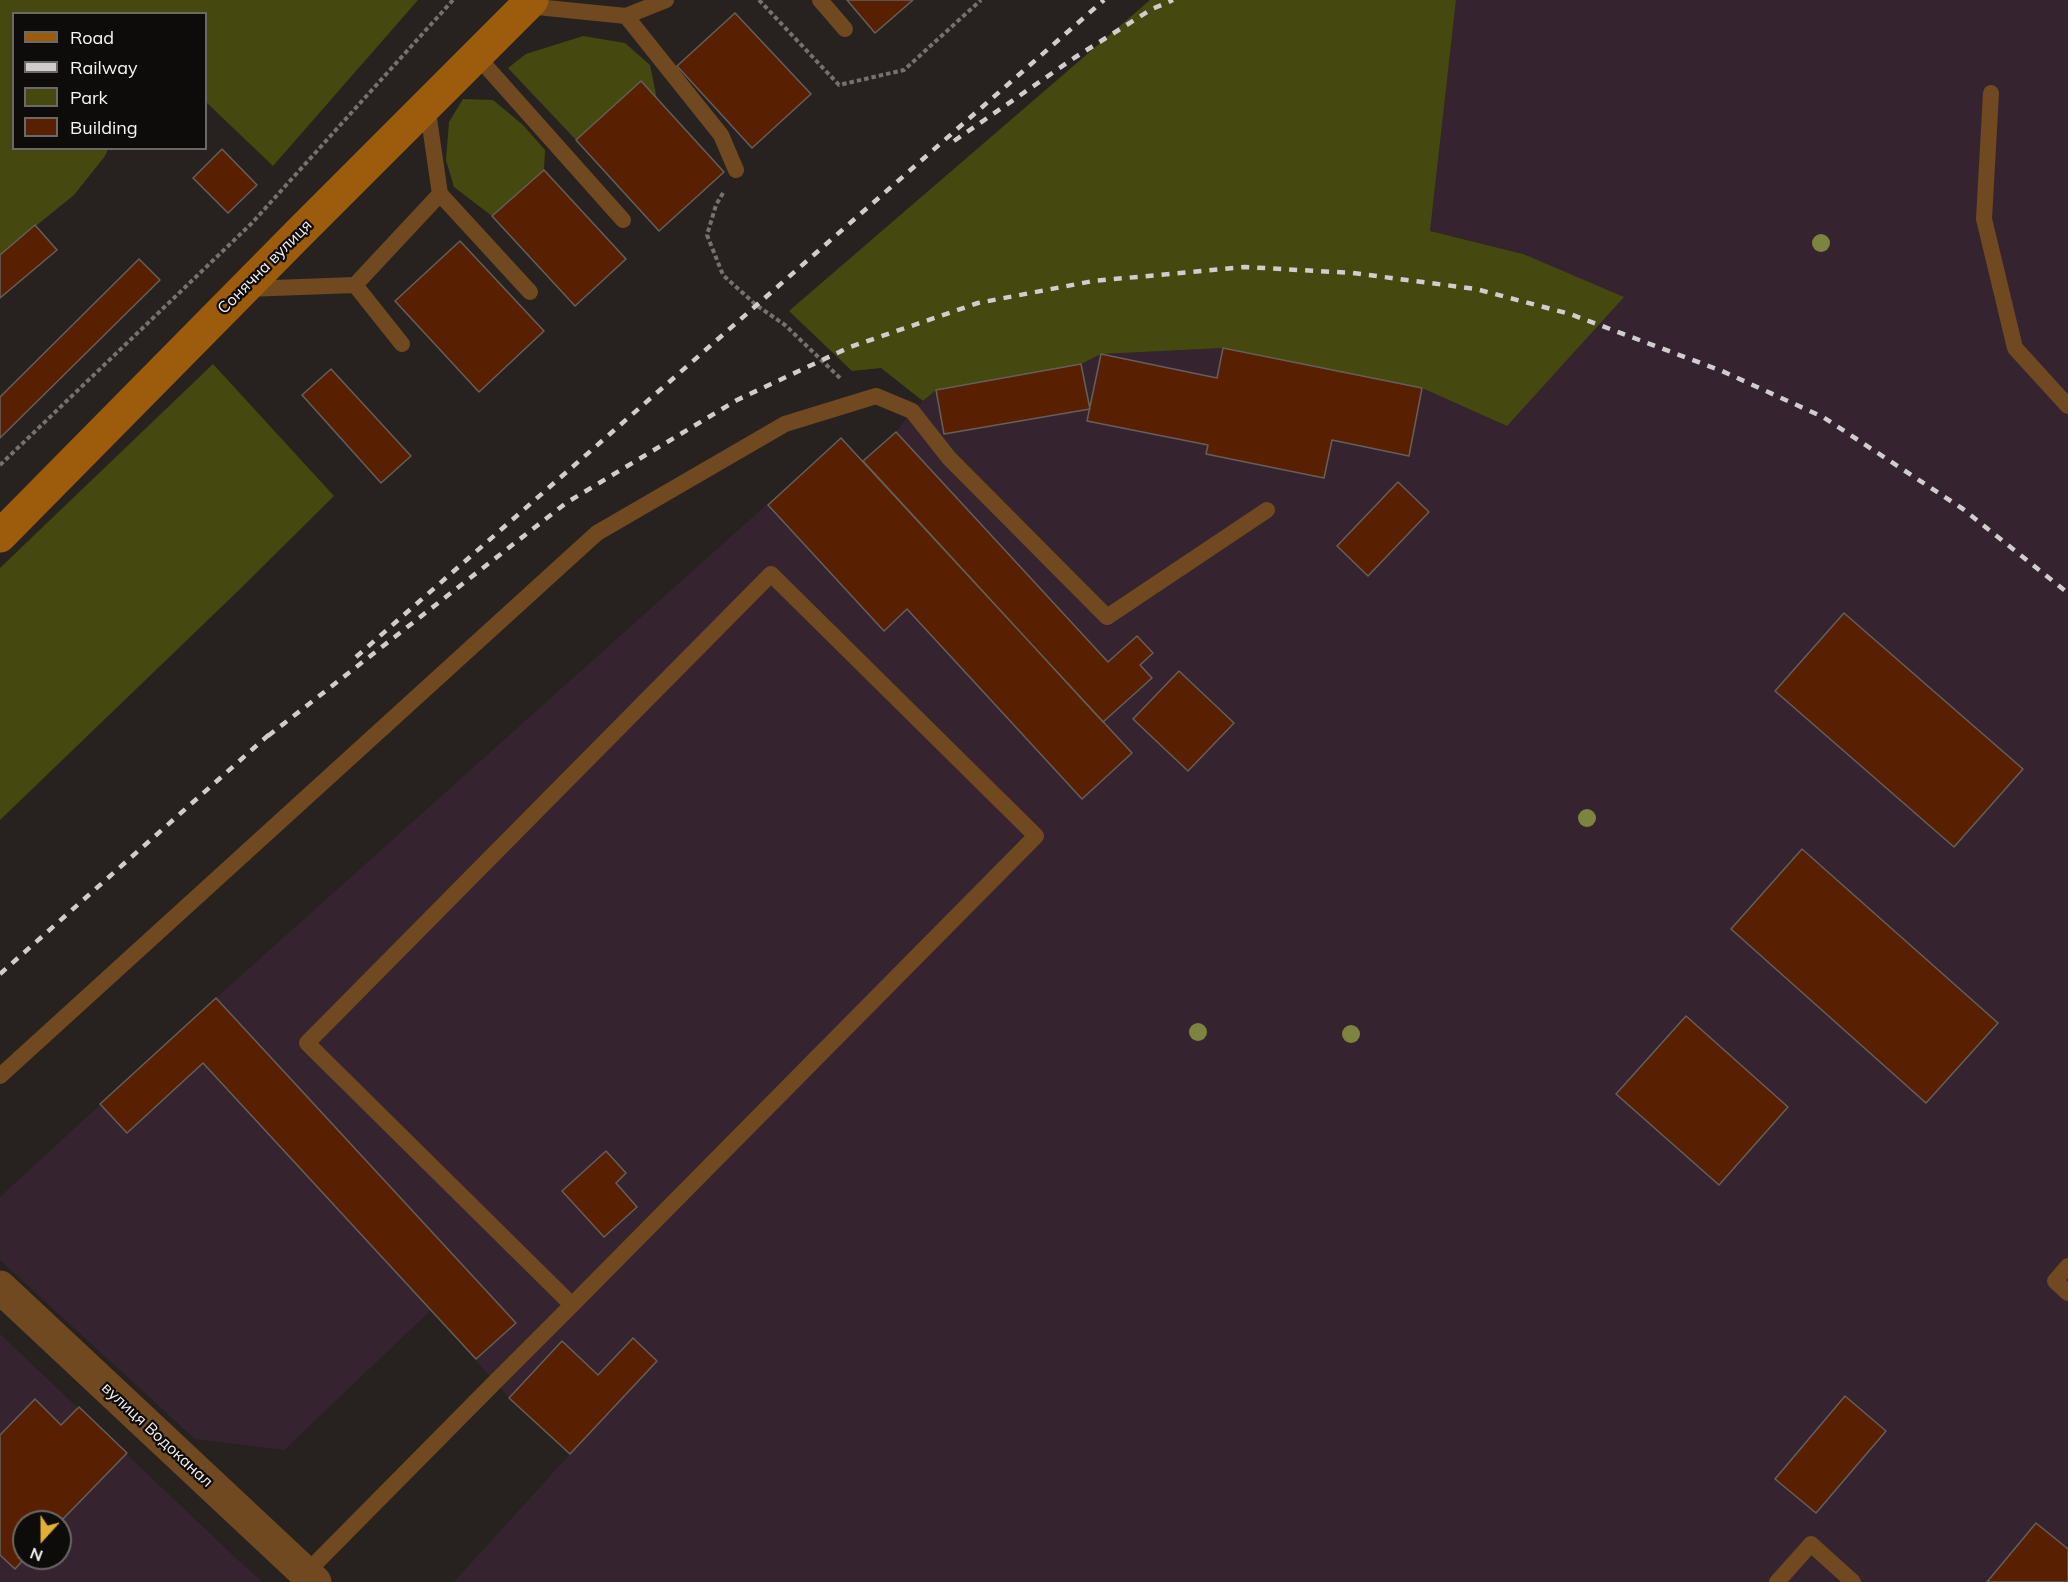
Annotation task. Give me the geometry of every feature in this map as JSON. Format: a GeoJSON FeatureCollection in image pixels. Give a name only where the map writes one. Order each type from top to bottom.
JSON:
{"type":"FeatureCollection","features":[{"type":"Feature","properties":{"kind":"street","name":"Сонячна вулиця"},"geometry":{"type":"LineString","coordinates":[[0,536],[529,3]]}},
{"type":"Feature","properties":{"kind":"street","name":"вулиця Водоканал"},"geometry":{"type":"LineString","coordinates":[[0,1287],[310,1578]]}},
{"type":"Feature","properties":{"kind":"lane"},"geometry":{"type":"LineString","coordinates":[[529,3],[626,16],[666,0]]}},
{"type":"Feature","properties":{"kind":"lane"},"geometry":{"type":"LineString","coordinates":[[820,0],[845,29]]}},
{"type":"Feature","properties":{"kind":"lane"},"geometry":{"type":"LineString","coordinates":[[626,16],[721,135],[735,170]]}},
{"type":"Feature","properties":{"kind":"lane"},"geometry":{"type":"LineString","coordinates":[[476,56],[623,220]]}},
{"type":"Feature","properties":{"kind":"lane"},"geometry":{"type":"LineString","coordinates":[[1991,93],[1984,219],[2015,348],[2068,406]]}},
{"type":"Feature","properties":{"kind":"lane"},"geometry":{"type":"LineString","coordinates":[[427,105],[440,194],[530,292]]}},
{"type":"Feature","properties":{"kind":"lane"},"geometry":{"type":"LineString","coordinates":[[243,289],[355,285],[440,194]]}},
{"type":"Feature","properties":{"kind":"lane"},"geometry":{"type":"LineString","coordinates":[[355,285],[402,344]]}},
{"type":"Feature","properties":{"kind":"lane"},"geometry":{"type":"LineString","coordinates":[[0,1077],[597,533],[785,424],[876,396],[912,411],[949,458],[1107,617],[1267,510]]}},
{"type":"Feature","properties":{"kind":"lane"},"geometry":{"type":"LineString","coordinates":[[310,1578],[572,1305],[1036,836],[771,574],[307,1043],[572,1305]]}},
{"type":"Feature","properties":{"kind":"lane"},"geometry":{"type":"LineString","coordinates":[[2068,1266],[2055,1281],[2068,1293]]}},
{"type":"Feature","properties":{"kind":"lane"},"geometry":{"type":"LineString","coordinates":[[1777,1582],[1811,1544],[1854,1582]]}},
{"type":"Feature","properties":{"kind":"path"},"geometry":{"type":"LineString","coordinates":[[0,465],[252,223],[453,0]]}},
{"type":"Feature","properties":{"kind":"path"},"geometry":{"type":"LineString","coordinates":[[735,170],[716,205],[707,235],[723,275],[756,305],[785,325],[823,360],[861,401]]}},
{"type":"Feature","properties":{"kind":"shaded area"},"geometry":{"type":"Polygon","coordinates":[[[1456,0],[2068,0],[2068,1582],[454,1582],[570,1454],[509,1398],[431,1310],[284,1450],[195,1439],[0,1260],[0,1197],[216,998],[841,438],[863,461],[896,432],[912,411],[936,390],[1081,364],[1101,354],[1223,348],[1422,388],[1507,426],[1523,254],[1430,231],[1456,0]]]}},
{"type":"Feature","properties":{"kind":"shaded area"},"geometry":{"type":"Polygon","coordinates":[[[0,1334],[240,1562],[262,1582],[0,1582],[0,1334]]]}},
{"type":"Feature","properties":{"kind":"green space"},"geometry":{"type":"Polygon","coordinates":[[[0,0],[418,0],[273,166],[207,103],[207,12],[12,12],[12,150],[108,150],[74,195],[0,255],[0,0]]]}},
{"type":"Feature","properties":{"kind":"green space"},"geometry":{"type":"Polygon","coordinates":[[[1150,0],[1456,0],[1430,231],[1523,254],[1624,297],[1507,426],[1422,388],[1223,348],[1101,354],[1081,364],[936,390],[923,401],[881,368],[852,371],[789,311],[1150,0]]]}},
{"type":"Feature","properties":{"kind":"green space"},"geometry":{"type":"Polygon","coordinates":[[[583,36],[625,43],[650,65],[657,99],[641,81],[576,140],[508,68],[526,54],[583,36]]]}},
{"type":"Feature","properties":{"kind":"green space"},"geometry":{"type":"Polygon","coordinates":[[[463,99],[493,100],[523,125],[545,150],[544,170],[492,216],[454,187],[446,160],[449,122],[463,99]]]}},
{"type":"Feature","properties":{"kind":"green space"},"geometry":{"type":"Polygon","coordinates":[[[213,364],[334,496],[0,820],[0,568],[213,364]]]}},
{"type":"Feature","properties":{"kind":"building"},"geometry":{"type":"Polygon","coordinates":[[[847,0],[913,0],[875,33],[847,0]]]}},
{"type":"Feature","properties":{"kind":"building"},"geometry":{"type":"Polygon","coordinates":[[[735,13],[811,94],[752,148],[677,66],[735,13]]]}},
{"type":"Feature","properties":{"kind":"building"},"geometry":{"type":"Polygon","coordinates":[[[641,81],[724,172],[659,231],[576,140],[641,81]]]}},
{"type":"Feature","properties":{"kind":"building"},"geometry":{"type":"Polygon","coordinates":[[[222,149],[257,185],[228,213],[193,178],[222,149]]]}},
{"type":"Feature","properties":{"kind":"building"},"geometry":{"type":"Polygon","coordinates":[[[544,170],[626,259],[575,306],[492,216],[544,170]]]}},
{"type":"Feature","properties":{"kind":"building"},"geometry":{"type":"Polygon","coordinates":[[[35,225],[57,250],[0,298],[0,255],[35,225]]]}},
{"type":"Feature","properties":{"kind":"building"},"geometry":{"type":"Polygon","coordinates":[[[460,241],[544,331],[479,392],[395,301],[460,241]]]}},
{"type":"Feature","properties":{"kind":"building"},"geometry":{"type":"Polygon","coordinates":[[[139,259],[160,280],[0,438],[0,397],[139,259]]]}},
{"type":"Feature","properties":{"kind":"building"},"geometry":{"type":"Polygon","coordinates":[[[1223,348],[1422,388],[1409,456],[1332,440],[1324,478],[1206,454],[1208,445],[1087,421],[1101,354],[1217,378],[1223,348]]]}},
{"type":"Feature","properties":{"kind":"building"},"geometry":{"type":"Polygon","coordinates":[[[1081,364],[1090,409],[944,434],[936,390],[1081,364]]]}},
{"type":"Feature","properties":{"kind":"building"},"geometry":{"type":"Polygon","coordinates":[[[331,369],[411,456],[381,483],[302,395],[331,369]]]}},
{"type":"Feature","properties":{"kind":"building"},"geometry":{"type":"Polygon","coordinates":[[[896,432],[1108,662],[1137,636],[1153,653],[1140,665],[1152,678],[1103,722],[863,461],[896,432]]]}},
{"type":"Feature","properties":{"kind":"building"},"geometry":{"type":"Polygon","coordinates":[[[841,438],[1132,753],[1082,799],[907,609],[884,631],[768,505],[841,438]]]}},
{"type":"Feature","properties":{"kind":"building"},"geometry":{"type":"Polygon","coordinates":[[[1398,482],[1429,512],[1368,576],[1337,546],[1398,482]]]}},
{"type":"Feature","properties":{"kind":"building"},"geometry":{"type":"Polygon","coordinates":[[[1844,613],[2023,769],[1954,847],[1775,691],[1844,613]]]}},
{"type":"Feature","properties":{"kind":"building"},"geometry":{"type":"Polygon","coordinates":[[[1179,671],[1234,723],[1188,771],[1133,719],[1179,671]]]}},
{"type":"Feature","properties":{"kind":"building"},"geometry":{"type":"Polygon","coordinates":[[[1802,849],[1998,1023],[1926,1103],[1731,929],[1802,849]]]}},
{"type":"Feature","properties":{"kind":"building"},"geometry":{"type":"Polygon","coordinates":[[[216,998],[516,1323],[476,1359],[203,1063],[127,1133],[100,1104],[216,998]]]}},
{"type":"Feature","properties":{"kind":"building"},"geometry":{"type":"Polygon","coordinates":[[[1686,1016],[1788,1107],[1719,1185],[1616,1094],[1686,1016]]]}},
{"type":"Feature","properties":{"kind":"building"},"geometry":{"type":"Polygon","coordinates":[[[606,1151],[626,1173],[616,1183],[637,1207],[604,1237],[562,1191],[606,1151]]]}},
{"type":"Feature","properties":{"kind":"building"},"geometry":{"type":"Polygon","coordinates":[[[633,1338],[657,1361],[570,1454],[509,1398],[562,1341],[598,1375],[633,1338]]]}},
{"type":"Feature","properties":{"kind":"building"},"geometry":{"type":"Polygon","coordinates":[[[1845,1396],[1886,1431],[1816,1513],[1775,1479],[1845,1396]]]}},
{"type":"Feature","properties":{"kind":"building"},"geometry":{"type":"Polygon","coordinates":[[[35,1399],[61,1425],[79,1407],[127,1453],[72,1510],[12,1510],[12,1566],[0,1555],[0,1435],[35,1399]]]}},
{"type":"Feature","properties":{"kind":"building"},"geometry":{"type":"Polygon","coordinates":[[[2036,1523],[2068,1549],[2068,1582],[1987,1582],[2036,1523]]]}},
{"type":"Feature","properties":{"kind":"railway"},"geometry":{"type":"LineString","coordinates":[[356,657],[1104,0]]}},
{"type":"Feature","properties":{"kind":"railway"},"geometry":{"type":"LineString","coordinates":[[954,141],[1074,58],[1152,9],[1173,0]]}},
{"type":"Feature","properties":{"kind":"railway"},"geometry":{"type":"LineString","coordinates":[[268,736],[566,503],[737,400],[850,347],[978,303],[1093,281],[1245,267],[1353,273],[1476,289],[1570,314],[1722,371],[1823,417],[1963,509],[2068,593]]}},
{"type":"Feature","properties":{"kind":"railway"},"geometry":{"type":"LineString","coordinates":[[0,974],[273,731]]}}]}
